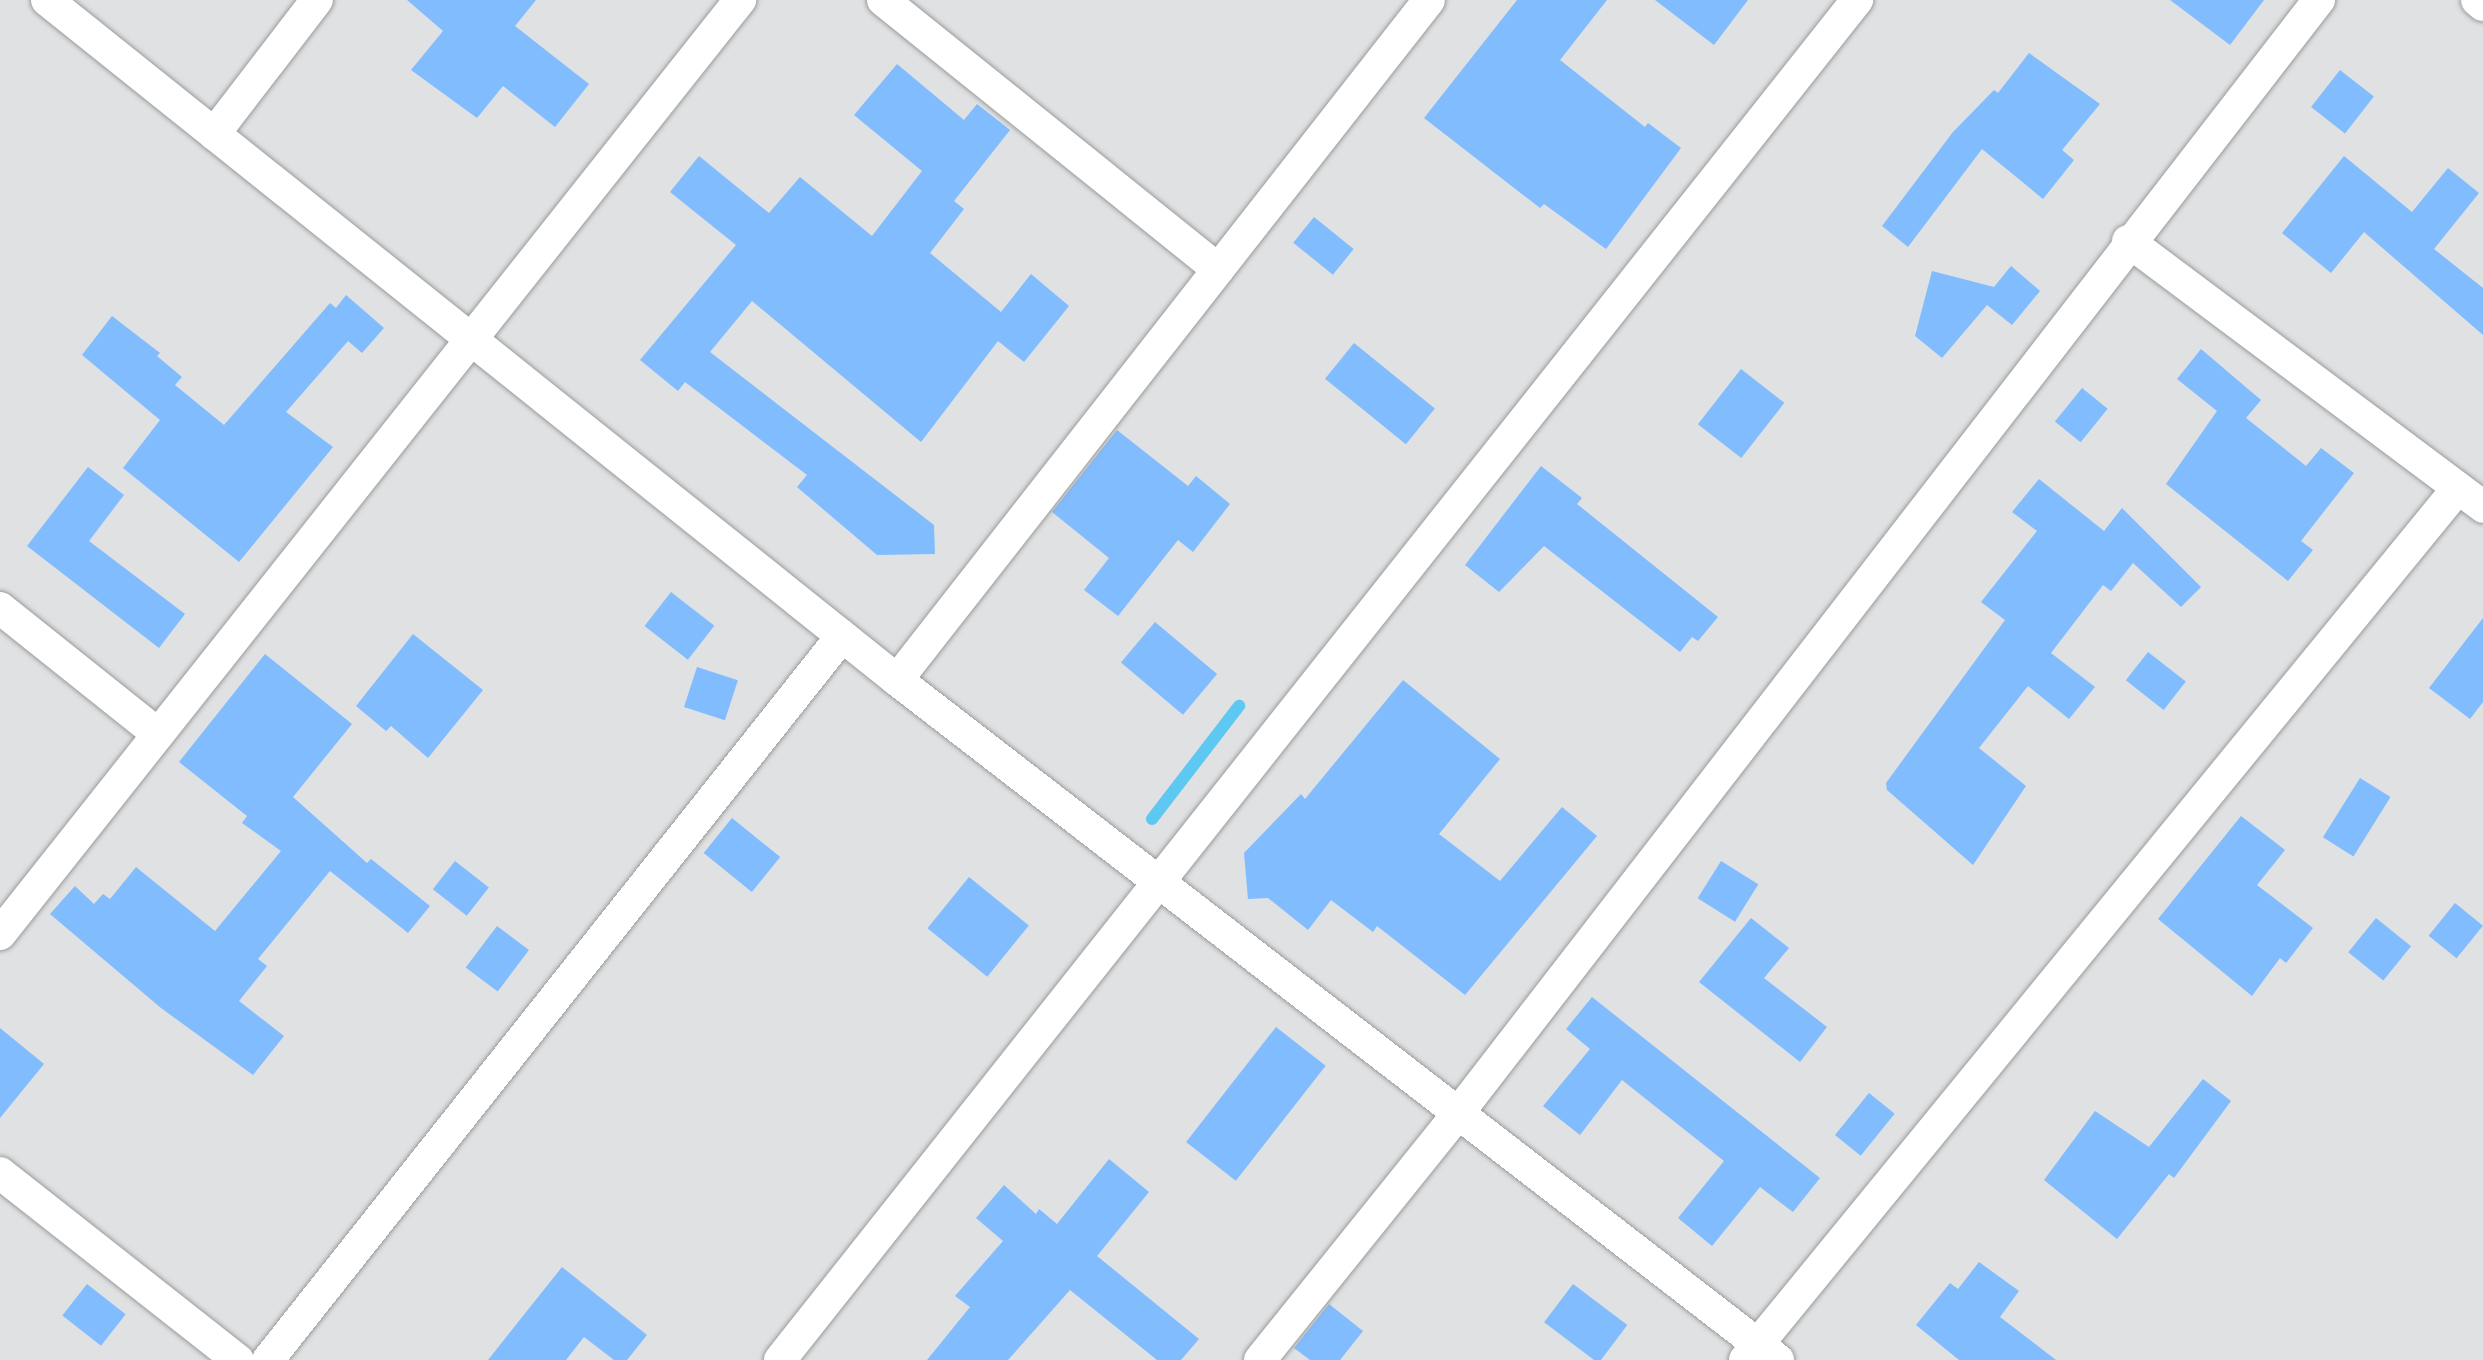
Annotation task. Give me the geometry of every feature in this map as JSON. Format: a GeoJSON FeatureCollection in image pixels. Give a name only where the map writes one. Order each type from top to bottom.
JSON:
{"type":"FeatureCollection","features":[{"type":"Feature","properties":{"kind":"street"},"geometry":{"type":"LineString","coordinates":[[47,0],[897,680],[1761,1354],[2471,498],[2128,241]]}},
{"type":"Feature","properties":{"kind":"street"},"geometry":{"type":"LineString","coordinates":[[214,134],[317,0]]}},
{"type":"Feature","properties":{"kind":"street"},"geometry":{"type":"LineString","coordinates":[[0,934],[740,0]]}},
{"type":"Feature","properties":{"kind":"street"},"geometry":{"type":"LineString","coordinates":[[883,0],[1218,269]]}},
{"type":"Feature","properties":{"kind":"street"},"geometry":{"type":"LineString","coordinates":[[897,680],[1429,0]]}},
{"type":"Feature","properties":{"kind":"street"},"geometry":{"type":"LineString","coordinates":[[780,1360],[1162,884],[1857,0]]}},
{"type":"Feature","properties":{"kind":"street"},"geometry":{"type":"LineString","coordinates":[[1260,1360],[1456,1116],[2128,241],[2319,0]]}},
{"type":"Feature","properties":{"kind":"street"},"geometry":{"type":"LineString","coordinates":[[2477,0],[2483,5]]}},
{"type":"Feature","properties":{"kind":"street"},"geometry":{"type":"LineString","coordinates":[[0,608],[158,734]]}},
{"type":"Feature","properties":{"kind":"street"},"geometry":{"type":"LineString","coordinates":[[268,1360],[842,636]]}},
{"type":"Feature","properties":{"kind":"street"},"geometry":{"type":"LineString","coordinates":[[0,1173],[238,1360]]}},
{"type":"Feature","properties":{"kind":"building"},"geometry":{"type":"Polygon","coordinates":[[[407,0],[536,0],[515,26],[589,84],[555,127],[503,86],[477,118],[411,70],[443,31],[407,0]]]}},
{"type":"Feature","properties":{"kind":"building"},"geometry":{"type":"Polygon","coordinates":[[[1517,0],[1607,0],[1560,60],[1645,127],[1648,123],[1681,148],[1606,249],[1544,204],[1540,208],[1424,118],[1517,0]]]}},
{"type":"Feature","properties":{"kind":"building"},"geometry":{"type":"Polygon","coordinates":[[[1655,0],[1748,0],[1714,45],[1655,0]]]}},
{"type":"Feature","properties":{"kind":"building"},"geometry":{"type":"Polygon","coordinates":[[[2170,0],[2264,0],[2230,45],[2170,0]]]}},
{"type":"Feature","properties":{"kind":"building"},"geometry":{"type":"Polygon","coordinates":[[[2029,53],[2100,104],[2062,150],[2074,160],[2043,199],[1982,149],[1908,247],[1882,226],[1953,132],[1994,90],[1998,93],[2029,53]]]}},
{"type":"Feature","properties":{"kind":"building"},"geometry":{"type":"Polygon","coordinates":[[[897,64],[964,120],[977,104],[1010,130],[954,201],[964,209],[930,253],[1001,312],[1031,274],[1069,306],[1024,362],[998,341],[921,442],[752,301],[710,352],[934,525],[935,554],[877,555],[797,487],[807,475],[685,382],[678,391],[640,360],[736,245],[670,192],[699,156],[769,213],[800,177],[872,236],[922,171],[854,115],[897,64]]]}},
{"type":"Feature","properties":{"kind":"building"},"geometry":{"type":"Polygon","coordinates":[[[2340,70],[2374,96],[2345,134],[2311,107],[2340,70]]]}},
{"type":"Feature","properties":{"kind":"building"},"geometry":{"type":"Polygon","coordinates":[[[2344,156],[2412,212],[2448,168],[2479,193],[2434,249],[2483,288],[2483,335],[2364,232],[2331,273],[2282,233],[2344,156]]]}},
{"type":"Feature","properties":{"kind":"building"},"geometry":{"type":"Polygon","coordinates":[[[1314,217],[1354,249],[1333,275],[1293,243],[1314,217]]]}},
{"type":"Feature","properties":{"kind":"building"},"geometry":{"type":"Polygon","coordinates":[[[2011,266],[2040,291],[2012,325],[1987,305],[1942,358],[1915,336],[1932,271],[1994,287],[2011,266]]]}},
{"type":"Feature","properties":{"kind":"building"},"geometry":{"type":"Polygon","coordinates":[[[346,295],[384,328],[362,353],[348,341],[286,412],[333,447],[239,562],[123,468],[160,420],[82,355],[112,316],[160,353],[157,356],[182,377],[175,385],[224,425],[330,303],[336,308],[346,295]]]}},
{"type":"Feature","properties":{"kind":"building"},"geometry":{"type":"Polygon","coordinates":[[[1354,343],[1435,408],[1406,444],[1325,379],[1354,343]]]}},
{"type":"Feature","properties":{"kind":"building"},"geometry":{"type":"Polygon","coordinates":[[[2201,349],[2261,400],[2246,418],[2306,466],[2321,448],[2354,473],[2301,541],[2313,550],[2288,581],[2166,484],[2217,411],[2177,379],[2201,349]]]}},
{"type":"Feature","properties":{"kind":"building"},"geometry":{"type":"Polygon","coordinates":[[[1741,369],[1784,403],[1741,458],[1698,424],[1741,369]]]}},
{"type":"Feature","properties":{"kind":"building"},"geometry":{"type":"Polygon","coordinates":[[[2082,388],[2108,409],[2081,442],[2055,421],[2082,388]]]}},
{"type":"Feature","properties":{"kind":"building"},"geometry":{"type":"Polygon","coordinates":[[[1117,430],[1188,486],[1196,476],[1230,504],[1193,552],[1178,540],[1118,616],[1084,590],[1109,558],[1052,512],[1117,430]]]}},
{"type":"Feature","properties":{"kind":"building"},"geometry":{"type":"Polygon","coordinates":[[[1541,466],[1582,498],[1577,504],[1718,617],[1698,641],[1692,637],[1680,652],[1544,546],[1499,592],[1465,565],[1541,466]]]}},
{"type":"Feature","properties":{"kind":"building"},"geometry":{"type":"Polygon","coordinates":[[[88,467],[124,495],[89,541],[185,614],[159,648],[27,546],[88,467]]]}},
{"type":"Feature","properties":{"kind":"building"},"geometry":{"type":"Polygon","coordinates":[[[2039,479],[2104,531],[2122,508],[2201,587],[2181,607],[2133,563],[2111,591],[2103,585],[2051,653],[2095,687],[2069,719],[2028,686],[1979,748],[2026,786],[1973,865],[1887,790],[1886,783],[2005,620],[1981,602],[2037,531],[2012,512],[2039,479]]]}},
{"type":"Feature","properties":{"kind":"building"},"geometry":{"type":"Polygon","coordinates":[[[671,592],[714,626],[688,660],[645,626],[671,592]]]}},
{"type":"Feature","properties":{"kind":"building"},"geometry":{"type":"Polygon","coordinates":[[[2483,618],[2483,702],[2470,719],[2429,688],[2483,618]]]}},
{"type":"Feature","properties":{"kind":"building"},"geometry":{"type":"Polygon","coordinates":[[[1155,622],[1217,674],[1183,715],[1121,663],[1155,622]]]}},
{"type":"Feature","properties":{"kind":"building"},"geometry":{"type":"Polygon","coordinates":[[[413,634],[483,690],[428,758],[391,726],[386,731],[356,706],[413,634]]]}},
{"type":"Feature","properties":{"kind":"building"},"geometry":{"type":"Polygon","coordinates":[[[2148,652],[2186,682],[2164,710],[2126,680],[2148,652]]]}},
{"type":"Feature","properties":{"kind":"building"},"geometry":{"type":"Polygon","coordinates":[[[265,654],[352,724],[293,797],[367,863],[371,859],[430,906],[408,933],[330,871],[258,959],[267,966],[239,1001],[284,1036],[253,1075],[161,1008],[50,914],[75,886],[94,904],[103,894],[110,899],[136,867],[215,931],[281,851],[242,823],[247,816],[179,762],[265,654]]]}},
{"type":"Feature","properties":{"kind":"building"},"geometry":{"type":"Polygon","coordinates":[[[697,667],[738,680],[725,720],[684,707],[697,667]]]}},
{"type":"Feature","properties":{"kind":"building"},"geometry":{"type":"Polygon","coordinates":[[[1403,680],[1500,759],[1439,834],[1500,881],[1562,807],[1597,836],[1465,995],[1377,926],[1373,932],[1331,900],[1308,930],[1268,898],[1248,899],[1244,853],[1301,794],[1305,799],[1403,680]]]}},
{"type":"Feature","properties":{"kind":"building"},"geometry":{"type":"Polygon","coordinates":[[[2360,778],[2391,797],[2353,856],[2323,837],[2360,778]]]}},
{"type":"Feature","properties":{"kind":"building"},"geometry":{"type":"Polygon","coordinates":[[[2241,816],[2285,850],[2257,885],[2313,928],[2286,963],[2280,958],[2252,996],[2158,919],[2241,816]]]}},
{"type":"Feature","properties":{"kind":"building"},"geometry":{"type":"Polygon","coordinates":[[[732,818],[780,857],[752,892],[704,853],[732,818]]]}},
{"type":"Feature","properties":{"kind":"building"},"geometry":{"type":"Polygon","coordinates":[[[455,861],[489,887],[467,916],[433,889],[455,861]]]}},
{"type":"Feature","properties":{"kind":"building"},"geometry":{"type":"Polygon","coordinates":[[[1721,861],[1758,884],[1735,922],[1698,898],[1721,861]]]}},
{"type":"Feature","properties":{"kind":"building"},"geometry":{"type":"Polygon","coordinates":[[[969,877],[1029,925],[987,977],[927,928],[969,877]]]}},
{"type":"Feature","properties":{"kind":"building"},"geometry":{"type":"Polygon","coordinates":[[[2455,903],[2483,926],[2457,958],[2429,936],[2455,903]]]}},
{"type":"Feature","properties":{"kind":"building"},"geometry":{"type":"Polygon","coordinates":[[[1751,918],[1789,948],[1764,978],[1827,1027],[1800,1062],[1699,982],[1751,918]]]}},
{"type":"Feature","properties":{"kind":"building"},"geometry":{"type":"Polygon","coordinates":[[[2376,918],[2411,946],[2383,981],[2348,952],[2376,918]]]}},
{"type":"Feature","properties":{"kind":"building"},"geometry":{"type":"Polygon","coordinates":[[[497,926],[529,950],[498,992],[466,968],[497,926]]]}},
{"type":"Feature","properties":{"kind":"building"},"geometry":{"type":"Polygon","coordinates":[[[1592,997],[1820,1178],[1793,1212],[1760,1187],[1712,1246],[1678,1218],[1724,1161],[1622,1080],[1580,1135],[1543,1106],[1590,1049],[1566,1029],[1592,997]]]}},
{"type":"Feature","properties":{"kind":"building"},"geometry":{"type":"Polygon","coordinates":[[[1276,1027],[1326,1066],[1236,1181],[1186,1142],[1276,1027]]]}},
{"type":"Feature","properties":{"kind":"building"},"geometry":{"type":"Polygon","coordinates":[[[0,1028],[44,1064],[0,1118],[0,1028]]]}},
{"type":"Feature","properties":{"kind":"building"},"geometry":{"type":"Polygon","coordinates":[[[2203,1079],[2231,1101],[2174,1178],[2169,1174],[2117,1239],[2044,1180],[2095,1111],[2149,1147],[2203,1079]]]}},
{"type":"Feature","properties":{"kind":"building"},"geometry":{"type":"Polygon","coordinates":[[[1869,1093],[1895,1114],[1861,1156],[1835,1135],[1869,1093]]]}},
{"type":"Feature","properties":{"kind":"building"},"geometry":{"type":"Polygon","coordinates":[[[1109,1159],[1149,1192],[1097,1256],[1199,1339],[1181,1360],[1157,1360],[1070,1290],[1008,1360],[927,1360],[970,1307],[955,1296],[1003,1241],[976,1218],[1004,1185],[1036,1214],[1039,1209],[1057,1224],[1109,1159]]]}},
{"type":"Feature","properties":{"kind":"building"},"geometry":{"type":"Polygon","coordinates":[[[1979,1262],[2019,1291],[2000,1317],[2056,1360],[1959,1360],[1916,1325],[1950,1283],[1958,1289],[1979,1262]]]}},
{"type":"Feature","properties":{"kind":"building"},"geometry":{"type":"Polygon","coordinates":[[[562,1267],[647,1335],[627,1360],[614,1360],[584,1337],[566,1360],[488,1360],[562,1267]]]}},
{"type":"Feature","properties":{"kind":"building"},"geometry":{"type":"Polygon","coordinates":[[[87,1284],[126,1314],[101,1346],[62,1316],[87,1284]]]}},
{"type":"Feature","properties":{"kind":"building"},"geometry":{"type":"Polygon","coordinates":[[[1573,1284],[1627,1325],[1601,1360],[1594,1360],[1544,1322],[1573,1284]]]}},
{"type":"Feature","properties":{"kind":"building"},"geometry":{"type":"Polygon","coordinates":[[[1329,1304],[1363,1331],[1340,1360],[1310,1360],[1294,1348],[1329,1304]]]}},
{"type":"Feature","properties":{"kind":"waterway"},"geometry":{"type":"LineString","coordinates":[[1152,819],[1239,706]]}}]}
